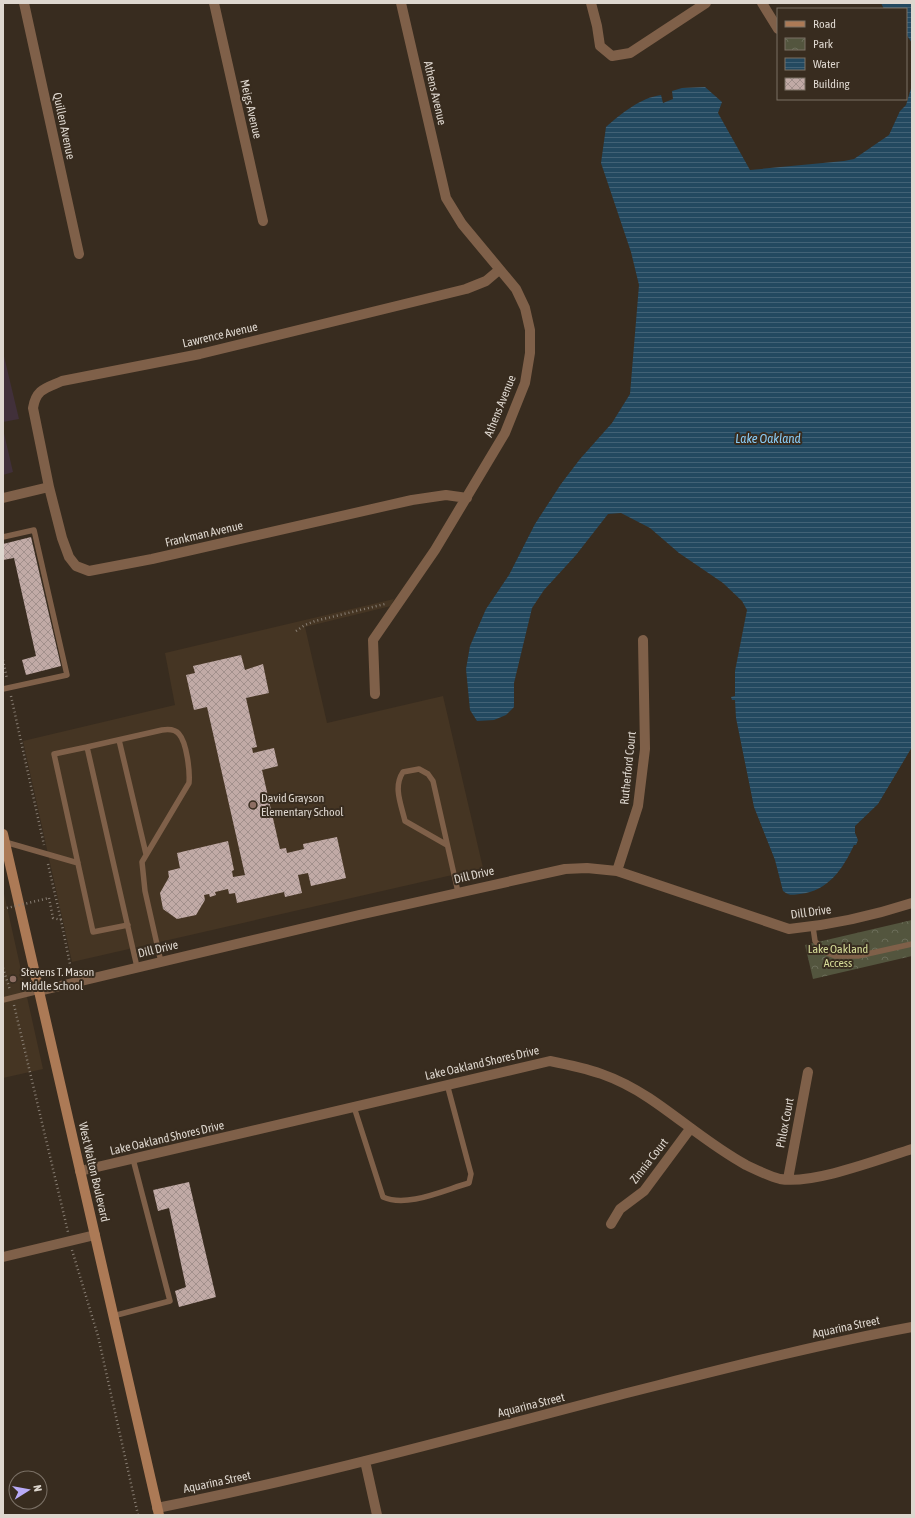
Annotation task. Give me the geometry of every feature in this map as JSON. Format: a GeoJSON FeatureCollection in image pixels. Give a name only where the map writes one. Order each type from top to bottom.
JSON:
{"type":"FeatureCollection","features":[{"type":"Feature","properties":{"kind":"main road","name":"West Walton Boulevard"},"geometry":{"type":"LineString","coordinates":[[4,838],[158,1512]]}},
{"type":"Feature","properties":{"kind":"street","name":"Quillen Avenue"},"geometry":{"type":"LineString","coordinates":[[24,3],[79,254]]}},
{"type":"Feature","properties":{"kind":"street","name":"Meigs Avenue"},"geometry":{"type":"LineString","coordinates":[[214,3],[263,221]]}},
{"type":"Feature","properties":{"kind":"street","name":"Athens Avenue"},"geometry":{"type":"LineString","coordinates":[[375,694],[373,640],[435,550],[505,433],[525,383],[530,353],[530,330],[526,308],[516,289],[462,224],[446,198],[401,3]]}},
{"type":"Feature","properties":{"kind":"street"},"geometry":{"type":"LineString","coordinates":[[591,3],[600,46],[612,56],[630,53],[706,3]]}},
{"type":"Feature","properties":{"kind":"street"},"geometry":{"type":"LineString","coordinates":[[762,3],[777,27]]}},
{"type":"Feature","properties":{"kind":"street","name":"Lawrence Avenue"},"geometry":{"type":"LineString","coordinates":[[49,487],[33,408],[35,397],[43,389],[62,381],[200,354],[466,290],[486,281],[499,270]]}},
{"type":"Feature","properties":{"kind":"street"},"geometry":{"type":"LineString","coordinates":[[3,498],[49,487]]}},
{"type":"Feature","properties":{"kind":"street","name":"Frankman Avenue"},"geometry":{"type":"LineString","coordinates":[[49,487],[62,538],[69,557],[76,566],[89,571],[152,559],[412,500],[446,495],[467,498]]}},
{"type":"Feature","properties":{"kind":"street","name":"Rutherford Court"},"geometry":{"type":"LineString","coordinates":[[616,871],[638,806],[645,755],[643,640]]}},
{"type":"Feature","properties":{"kind":"street","name":"Dill Drive"},"geometry":{"type":"LineString","coordinates":[[39,991],[74,981],[458,892],[565,869],[588,868],[616,871],[789,929],[872,915],[912,903]]}},
{"type":"Feature","properties":{"kind":"street","name":"Lake Oakland Shores Drive"},"geometry":{"type":"LineString","coordinates":[[80,1172],[447,1084],[550,1061],[590,1069],[615,1078],[649,1098],[690,1129],[724,1152],[760,1172],[780,1179],[802,1179],[837,1172],[912,1149]]}},
{"type":"Feature","properties":{"kind":"street","name":"Phlox Court"},"geometry":{"type":"LineString","coordinates":[[788,1179],[808,1072]]}},
{"type":"Feature","properties":{"kind":"street","name":"Zinnia Court"},"geometry":{"type":"LineString","coordinates":[[611,1224],[620,1208],[644,1191],[690,1129]]}},
{"type":"Feature","properties":{"kind":"street"},"geometry":{"type":"LineString","coordinates":[[3,1257],[95,1235]]}},
{"type":"Feature","properties":{"kind":"street","name":"Aquarina Street"},"geometry":{"type":"LineString","coordinates":[[158,1512],[365,1461],[750,1362],[912,1327]]}},
{"type":"Feature","properties":{"kind":"street"},"geometry":{"type":"LineString","coordinates":[[365,1461],[377,1515]]}},
{"type":"Feature","properties":{"kind":"lane"},"geometry":{"type":"LineString","coordinates":[[3,537],[34,530],[67,675],[6,688]]}},
{"type":"Feature","properties":{"kind":"lane"},"geometry":{"type":"LineString","coordinates":[[128,925],[94,932],[54,754],[170,729],[179,733],[184,745],[190,777],[188,783],[146,854],[142,862],[141,872],[161,962]]}},
{"type":"Feature","properties":{"kind":"lane"},"geometry":{"type":"LineString","coordinates":[[119,740],[146,854]]}},
{"type":"Feature","properties":{"kind":"lane"},"geometry":{"type":"LineString","coordinates":[[87,747],[138,967]]}},
{"type":"Feature","properties":{"kind":"lane"},"geometry":{"type":"LineString","coordinates":[[447,845],[405,820],[397,788],[398,780],[402,772],[419,769],[428,774],[433,781],[458,892]]}},
{"type":"Feature","properties":{"kind":"lane"},"geometry":{"type":"LineString","coordinates":[[4,838],[46,854],[78,862]]}},
{"type":"Feature","properties":{"kind":"lane"},"geometry":{"type":"LineString","coordinates":[[813,926],[814,940],[825,952],[835,956],[858,956],[912,944]]}},
{"type":"Feature","properties":{"kind":"lane"},"geometry":{"type":"LineString","coordinates":[[3,1000],[39,991]]}},
{"type":"Feature","properties":{"kind":"lane"},"geometry":{"type":"LineString","coordinates":[[354,1107],[383,1197],[392,1202],[408,1201],[469,1183],[471,1174],[447,1084]]}},
{"type":"Feature","properties":{"kind":"lane"},"geometry":{"type":"LineString","coordinates":[[113,1316],[170,1301],[133,1159]]}},
{"type":"Feature","properties":{"kind":"path"},"geometry":{"type":"LineString","coordinates":[[296,631],[315,621],[383,604],[399,602]]}},
{"type":"Feature","properties":{"kind":"path"},"geometry":{"type":"LineString","coordinates":[[3,660],[6,688],[46,854],[74,981]]}},
{"type":"Feature","properties":{"kind":"path"},"geometry":{"type":"LineString","coordinates":[[3,909],[49,898],[53,918],[61,920]]}},
{"type":"Feature","properties":{"kind":"path"},"geometry":{"type":"LineString","coordinates":[[3,968],[12,997],[70,1241],[98,1336],[138,1515]]}},
{"type":"Feature","properties":{"kind":"shaded area"},"geometry":{"type":"Polygon","coordinates":[[[3,352],[19,419],[3,422],[3,352]]]}},
{"type":"Feature","properties":{"kind":"shaded area"},"geometry":{"type":"Polygon","coordinates":[[[3,429],[13,472],[3,475],[3,429]]]}},
{"type":"Feature","properties":{"kind":"shaded area","name":"David Grayson Elementary School"},"geometry":{"type":"Polygon","coordinates":[[[394,599],[391,606],[305,627],[327,723],[443,696],[483,868],[72,962],[23,741],[175,705],[165,653],[394,599]]]}},
{"type":"Feature","properties":{"kind":"shaded area","name":"Stevens T. Mason Middle School"},"geometry":{"type":"Polygon","coordinates":[[[3,889],[43,1069],[3,1078],[3,889]]]}},
{"type":"Feature","properties":{"kind":"green space","name":"Lake Oakland Access"},"geometry":{"type":"Polygon","coordinates":[[[912,920],[912,956],[813,979],[805,945],[912,920]]]}},
{"type":"Feature","properties":{"kind":"water"},"geometry":{"type":"Polygon","coordinates":[[[881,3],[912,3],[912,43],[907,36],[907,8],[884,8],[881,3]]]}},
{"type":"Feature","properties":{"kind":"water","name":"Lake Oakland"},"geometry":{"type":"Polygon","coordinates":[[[912,85],[912,747],[878,804],[855,826],[855,833],[858,840],[839,870],[826,884],[819,888],[810,892],[791,895],[783,891],[775,860],[754,807],[736,718],[735,700],[732,700],[731,697],[735,696],[735,671],[747,610],[742,601],[723,583],[679,553],[650,528],[621,513],[608,514],[576,555],[544,590],[532,608],[514,683],[514,707],[506,715],[494,720],[477,721],[470,710],[466,669],[470,646],[486,609],[509,575],[535,524],[561,484],[580,459],[612,423],[630,394],[639,285],[631,252],[601,163],[606,127],[625,112],[646,99],[661,95],[663,103],[673,99],[672,91],[682,88],[705,87],[722,102],[718,113],[750,170],[844,161],[854,159],[889,135],[900,111],[906,105],[912,85]]]}},
{"type":"Feature","properties":{"kind":"building"},"geometry":{"type":"Polygon","coordinates":[[[31,537],[61,666],[26,675],[22,660],[36,656],[14,558],[3,560],[3,544],[31,537]]]}},
{"type":"Feature","properties":{"kind":"building"},"geometry":{"type":"Polygon","coordinates":[[[241,655],[245,670],[263,664],[269,693],[246,698],[257,747],[252,748],[253,753],[274,748],[278,766],[262,770],[280,849],[286,848],[287,853],[304,849],[303,844],[337,837],[346,878],[311,886],[308,873],[298,875],[302,893],[285,897],[284,892],[237,903],[235,893],[229,894],[228,889],[215,892],[216,895],[210,897],[209,894],[204,895],[205,900],[196,915],[177,919],[163,909],[160,893],[169,877],[168,871],[180,868],[177,853],[228,841],[234,870],[232,871],[233,877],[245,875],[207,707],[194,710],[186,675],[195,673],[193,666],[241,655]]]}},
{"type":"Feature","properties":{"kind":"building"},"geometry":{"type":"Polygon","coordinates":[[[189,1182],[216,1297],[179,1307],[175,1291],[186,1287],[169,1208],[158,1211],[153,1190],[189,1182]]]}},
{"type":"Feature","properties":{"kind":"place","name":"David Grayson Elementary School"},"geometry":{"type":"Point","coordinates":[253,805]}},
{"type":"Feature","properties":{"kind":"place","name":"Stevens T. Mason Middle School"},"geometry":{"type":"Point","coordinates":[13,979]}}]}
